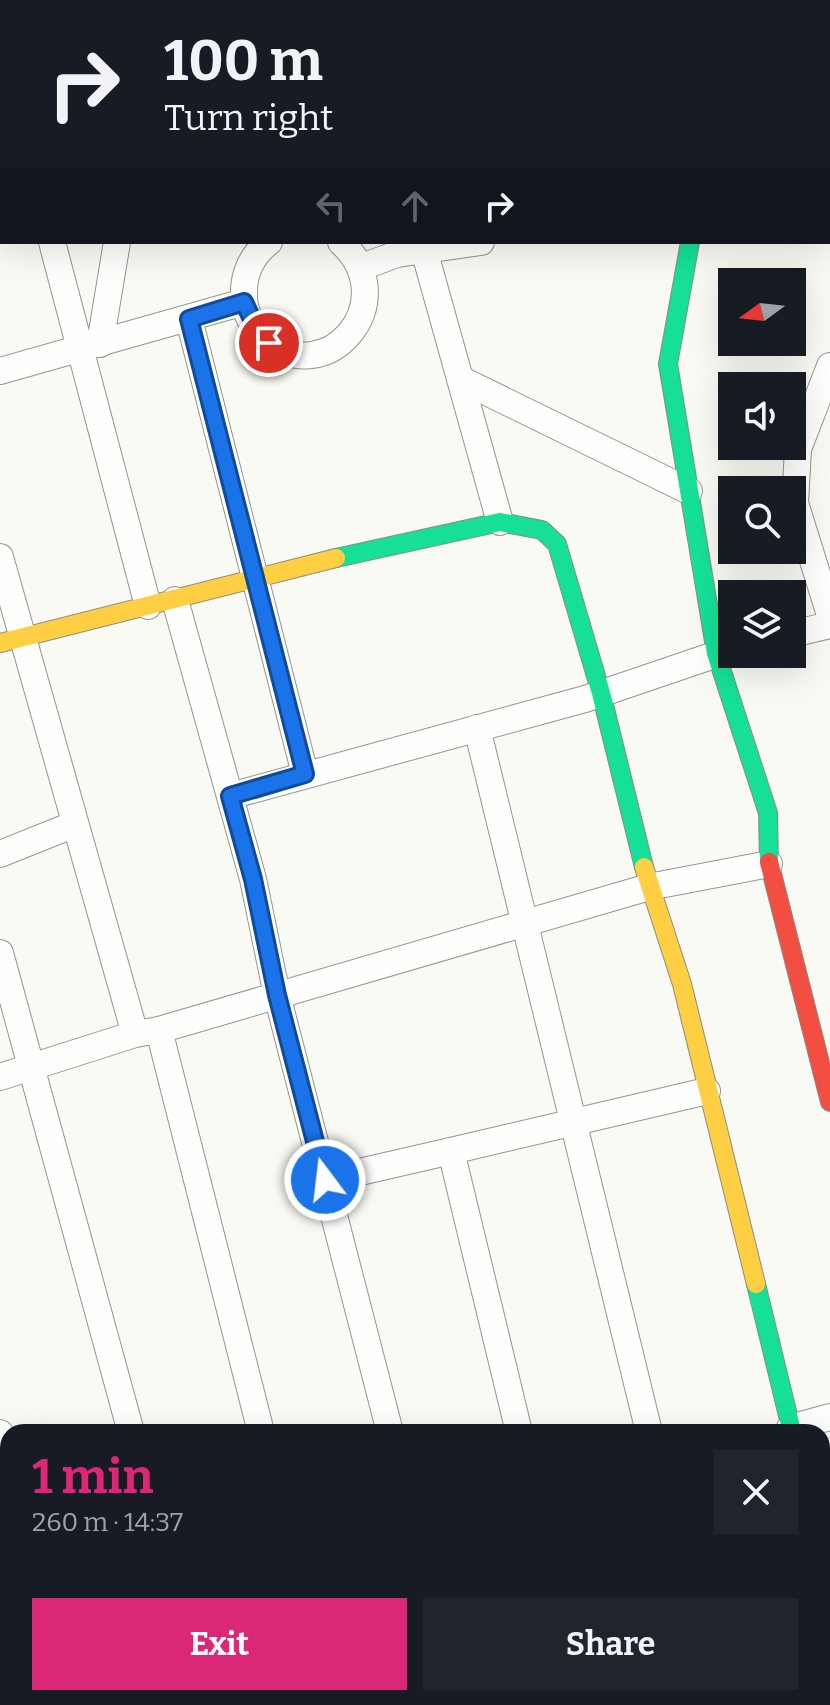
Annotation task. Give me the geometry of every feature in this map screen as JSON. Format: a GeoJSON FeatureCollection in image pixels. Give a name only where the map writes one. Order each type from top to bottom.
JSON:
{"type":"FeatureCollection","features":[{"type":"Feature","properties":{"kind":"street"},"geometry":{"type":"LineString","coordinates":[[53,244],[90,346],[148,606]]}},
{"type":"Feature","properties":{"kind":"street"},"geometry":{"type":"LineString","coordinates":[[90,346],[116,244]]}},
{"type":"Feature","properties":{"kind":"street"},"geometry":{"type":"LineString","coordinates":[[267,244],[247,270],[244,302],[258,332],[269,343],[284,351],[315,354],[344,341],[359,322],[367,299],[362,267],[343,244]]}},
{"type":"Feature","properties":{"kind":"street"},"geometry":{"type":"LineString","coordinates":[[362,267],[398,248],[424,250],[467,244]]}},
{"type":"Feature","properties":{"kind":"street"},"geometry":{"type":"LineString","coordinates":[[690,244],[668,364],[689,491],[718,624]]}},
{"type":"Feature","properties":{"kind":"street"},"geometry":{"type":"LineString","coordinates":[[424,250],[500,522]]}},
{"type":"Feature","properties":{"kind":"street"},"geometry":{"type":"LineString","coordinates":[[0,371],[244,302]]}},
{"type":"Feature","properties":{"kind":"street"},"geometry":{"type":"LineString","coordinates":[[189,319],[305,774]]}},
{"type":"Feature","properties":{"kind":"street"},"geometry":{"type":"LineString","coordinates":[[830,366],[798,449],[795,503],[830,615]]}},
{"type":"Feature","properties":{"kind":"street"},"geometry":{"type":"LineString","coordinates":[[460,379],[689,491]]}},
{"type":"Feature","properties":{"kind":"street"},"geometry":{"type":"LineString","coordinates":[[11,639],[255,578],[500,522],[542,530],[557,544],[601,693],[649,887],[682,984],[790,1424]]}},
{"type":"Feature","properties":{"kind":"street"},"geometry":{"type":"LineString","coordinates":[[0,557],[11,639],[147,1032],[259,1424]]}},
{"type":"Feature","properties":{"kind":"street"},"geometry":{"type":"LineString","coordinates":[[175,600],[253,879],[277,995],[388,1424]]}},
{"type":"Feature","properties":{"kind":"street"},"geometry":{"type":"LineString","coordinates":[[806,631],[830,625]]}},
{"type":"Feature","properties":{"kind":"street"},"geometry":{"type":"LineString","coordinates":[[230,796],[601,693],[718,653]]}},
{"type":"Feature","properties":{"kind":"street"},"geometry":{"type":"LineString","coordinates":[[729,668],[768,813],[769,864],[830,1102]]}},
{"type":"Feature","properties":{"kind":"street"},"geometry":{"type":"LineString","coordinates":[[477,728],[647,1424]]}},
{"type":"Feature","properties":{"kind":"street"},"geometry":{"type":"LineString","coordinates":[[2,846],[75,824]]}},
{"type":"Feature","properties":{"kind":"street"},"geometry":{"type":"LineString","coordinates":[[0,1077],[649,887],[769,864]]}},
{"type":"Feature","properties":{"kind":"street"},"geometry":{"type":"LineString","coordinates":[[0,953],[129,1424]]}},
{"type":"Feature","properties":{"kind":"street"},"geometry":{"type":"LineString","coordinates":[[325,1180],[707,1091]]}},
{"type":"Feature","properties":{"kind":"street"},"geometry":{"type":"LineString","coordinates":[[451,1151],[517,1424]]}},
{"type":"Feature","properties":{"kind":"street"},"geometry":{"type":"LineString","coordinates":[[809,1424],[830,1417]]}},
{"type":"Feature","properties":{"kind":"traffic: fast"},"geometry":{"type":"LineString","coordinates":[[690,244],[668,364],[716,653],[768,813],[769,862]]}},
{"type":"Feature","properties":{"kind":"traffic: fast"},"geometry":{"type":"LineString","coordinates":[[336,558],[500,522],[542,530],[557,544],[601,693],[644,867]]}},
{"type":"Feature","properties":{"kind":"traffic: fast"},"geometry":{"type":"LineString","coordinates":[[756,1284],[790,1424]]}},
{"type":"Feature","properties":{"kind":"traffic: slow"},"geometry":{"type":"LineString","coordinates":[[0,643],[336,558]]}},
{"type":"Feature","properties":{"kind":"traffic: slow"},"geometry":{"type":"LineString","coordinates":[[644,867],[682,984],[756,1284]]}},
{"type":"Feature","properties":{"kind":"traffic: jam"},"geometry":{"type":"LineString","coordinates":[[769,862],[830,1102]]}},
{"type":"Feature","properties":{"kind":"route"},"geometry":{"type":"LineString","coordinates":[[269,343],[249,318],[244,302],[189,319],[305,774],[230,796],[325,1180]]}}]}
